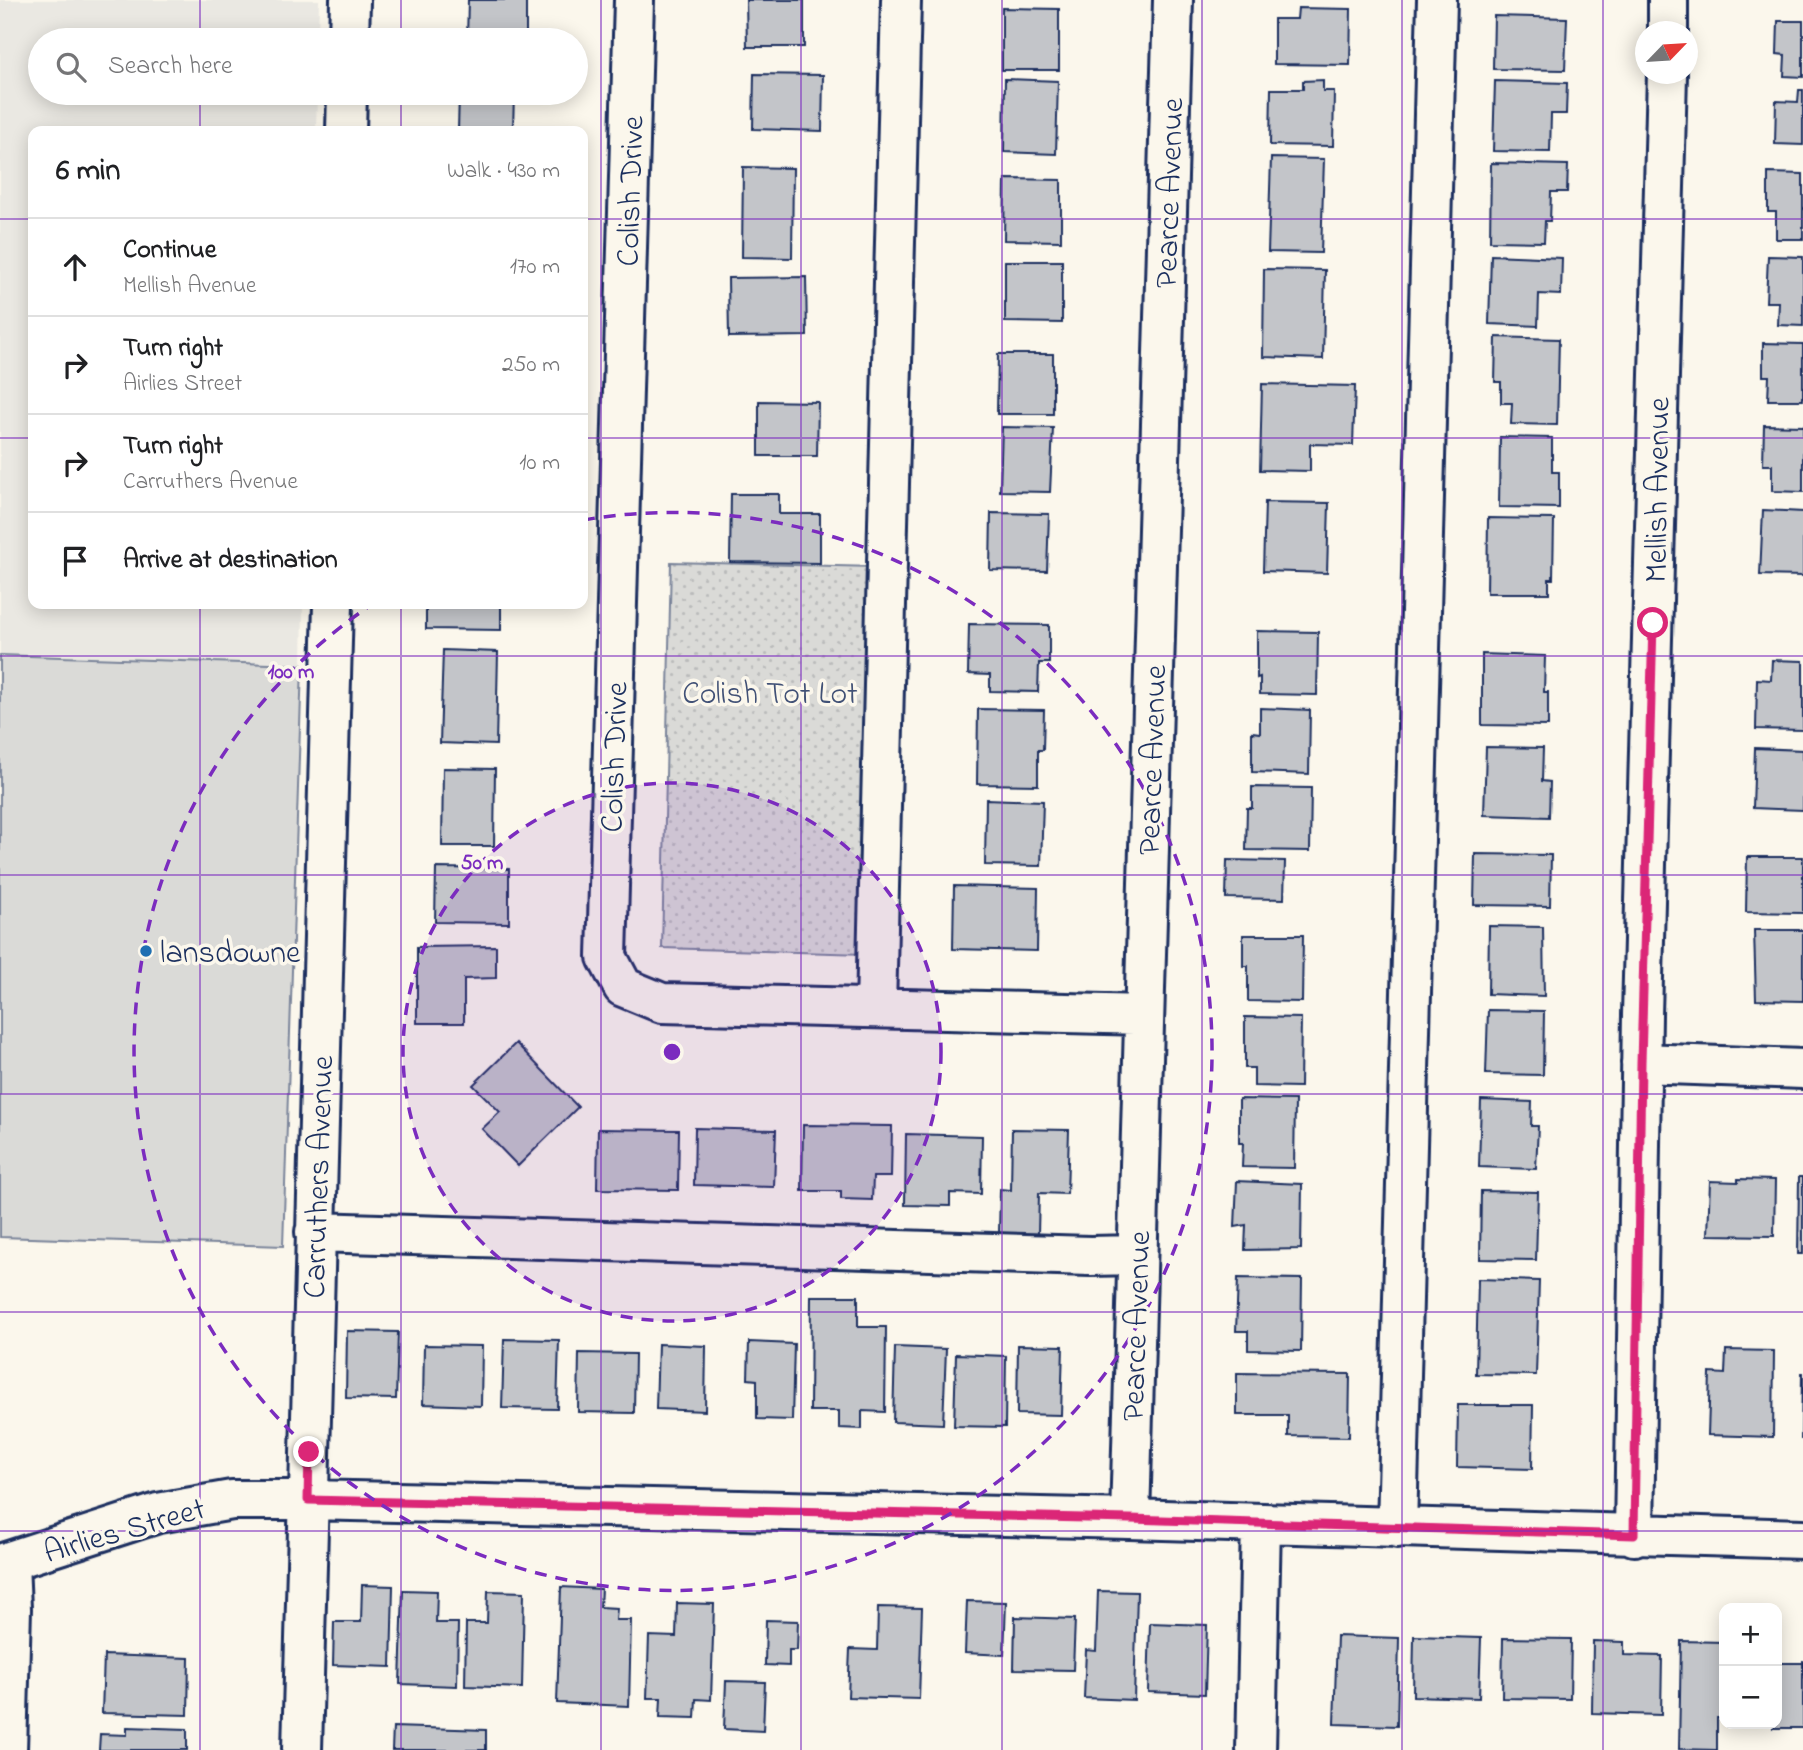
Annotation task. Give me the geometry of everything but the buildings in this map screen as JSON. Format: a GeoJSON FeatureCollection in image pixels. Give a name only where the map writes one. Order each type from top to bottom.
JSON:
{"type":"FeatureCollection","features":[{"type":"Feature","properties":{"kind":"street"},"geometry":{"type":"LineString","coordinates":[[349,28],[350,0]]}},
{"type":"Feature","properties":{"kind":"street","name":"Colish Drive"},"geometry":{"type":"LineString","coordinates":[[634,0],[607,957],[623,986],[662,1003],[1144,1015]]}},
{"type":"Feature","properties":{"kind":"street"},"geometry":{"type":"LineString","coordinates":[[876,1008],[901,0]]}},
{"type":"Feature","properties":{"kind":"street","name":"Pearce Avenue"},"geometry":{"type":"LineString","coordinates":[[1130,1519],[1173,0]]}},
{"type":"Feature","properties":{"kind":"street"},"geometry":{"type":"LineString","coordinates":[[1397,1528],[1437,0]]}},
{"type":"Feature","properties":{"kind":"street"},"geometry":{"type":"LineString","coordinates":[[1668,0],[1668,21]]}},
{"type":"Feature","properties":{"kind":"street","name":"Mellish Avenue"},"geometry":{"type":"LineString","coordinates":[[1634,1535],[1641,1063],[1667,84]]}},
{"type":"Feature","properties":{"kind":"street"},"geometry":{"type":"LineString","coordinates":[[346,126],[347,105]]}},
{"type":"Feature","properties":{"kind":"street","name":"Carruthers Avenue"},"geometry":{"type":"LineString","coordinates":[[302,1750],[333,609]]}},
{"type":"Feature","properties":{"kind":"street"},"geometry":{"type":"LineString","coordinates":[[1641,1063],[1803,1069]]}},
{"type":"Feature","properties":{"kind":"street"},"geometry":{"type":"LineString","coordinates":[[315,1232],[1090,1256],[1137,1255]]}},
{"type":"Feature","properties":{"kind":"street","name":"Airlies Street"},"geometry":{"type":"LineString","coordinates":[[4,1563],[158,1513],[232,1500],[1130,1519],[1803,1539]]}},
{"type":"Feature","properties":{"kind":"street"},"geometry":{"type":"LineString","coordinates":[[1256,1750],[1261,1524]]}},
{"type":"Feature","properties":{"kind":"street"},"geometry":{"type":"LineString","coordinates":[[4,1563],[10,1609],[6,1750]]}},
{"type":"Feature","properties":{"kind":"shaded area"},"geometry":{"type":"Polygon","coordinates":[[[0,0],[319,0],[318,28],[28,28],[28,105],[317,105],[316,126],[28,126],[28,609],[303,609],[302,665],[0,655],[0,0]]]}},
{"type":"Feature","properties":{"kind":"green space","name":"Colish Tot Lot"},"geometry":{"type":"Polygon","coordinates":[[[671,562],[876,567],[865,954],[662,948],[671,562]]]}},
{"type":"Feature","properties":{"kind":"green space","name":"lansdowne"},"geometry":{"type":"Polygon","coordinates":[[[0,655],[302,665],[283,1246],[0,1237],[0,655]]]}},
{"type":"Feature","properties":{"kind":"place","name":"lansdowne"},"geometry":{"type":"Point","coordinates":[146,951]}},
{"type":"Feature","properties":{"kind":"route"},"geometry":{"type":"LineString","coordinates":[[309,1452],[308,1500],[1130,1519],[1634,1535],[1641,1063],[1653,623]]}}]}
